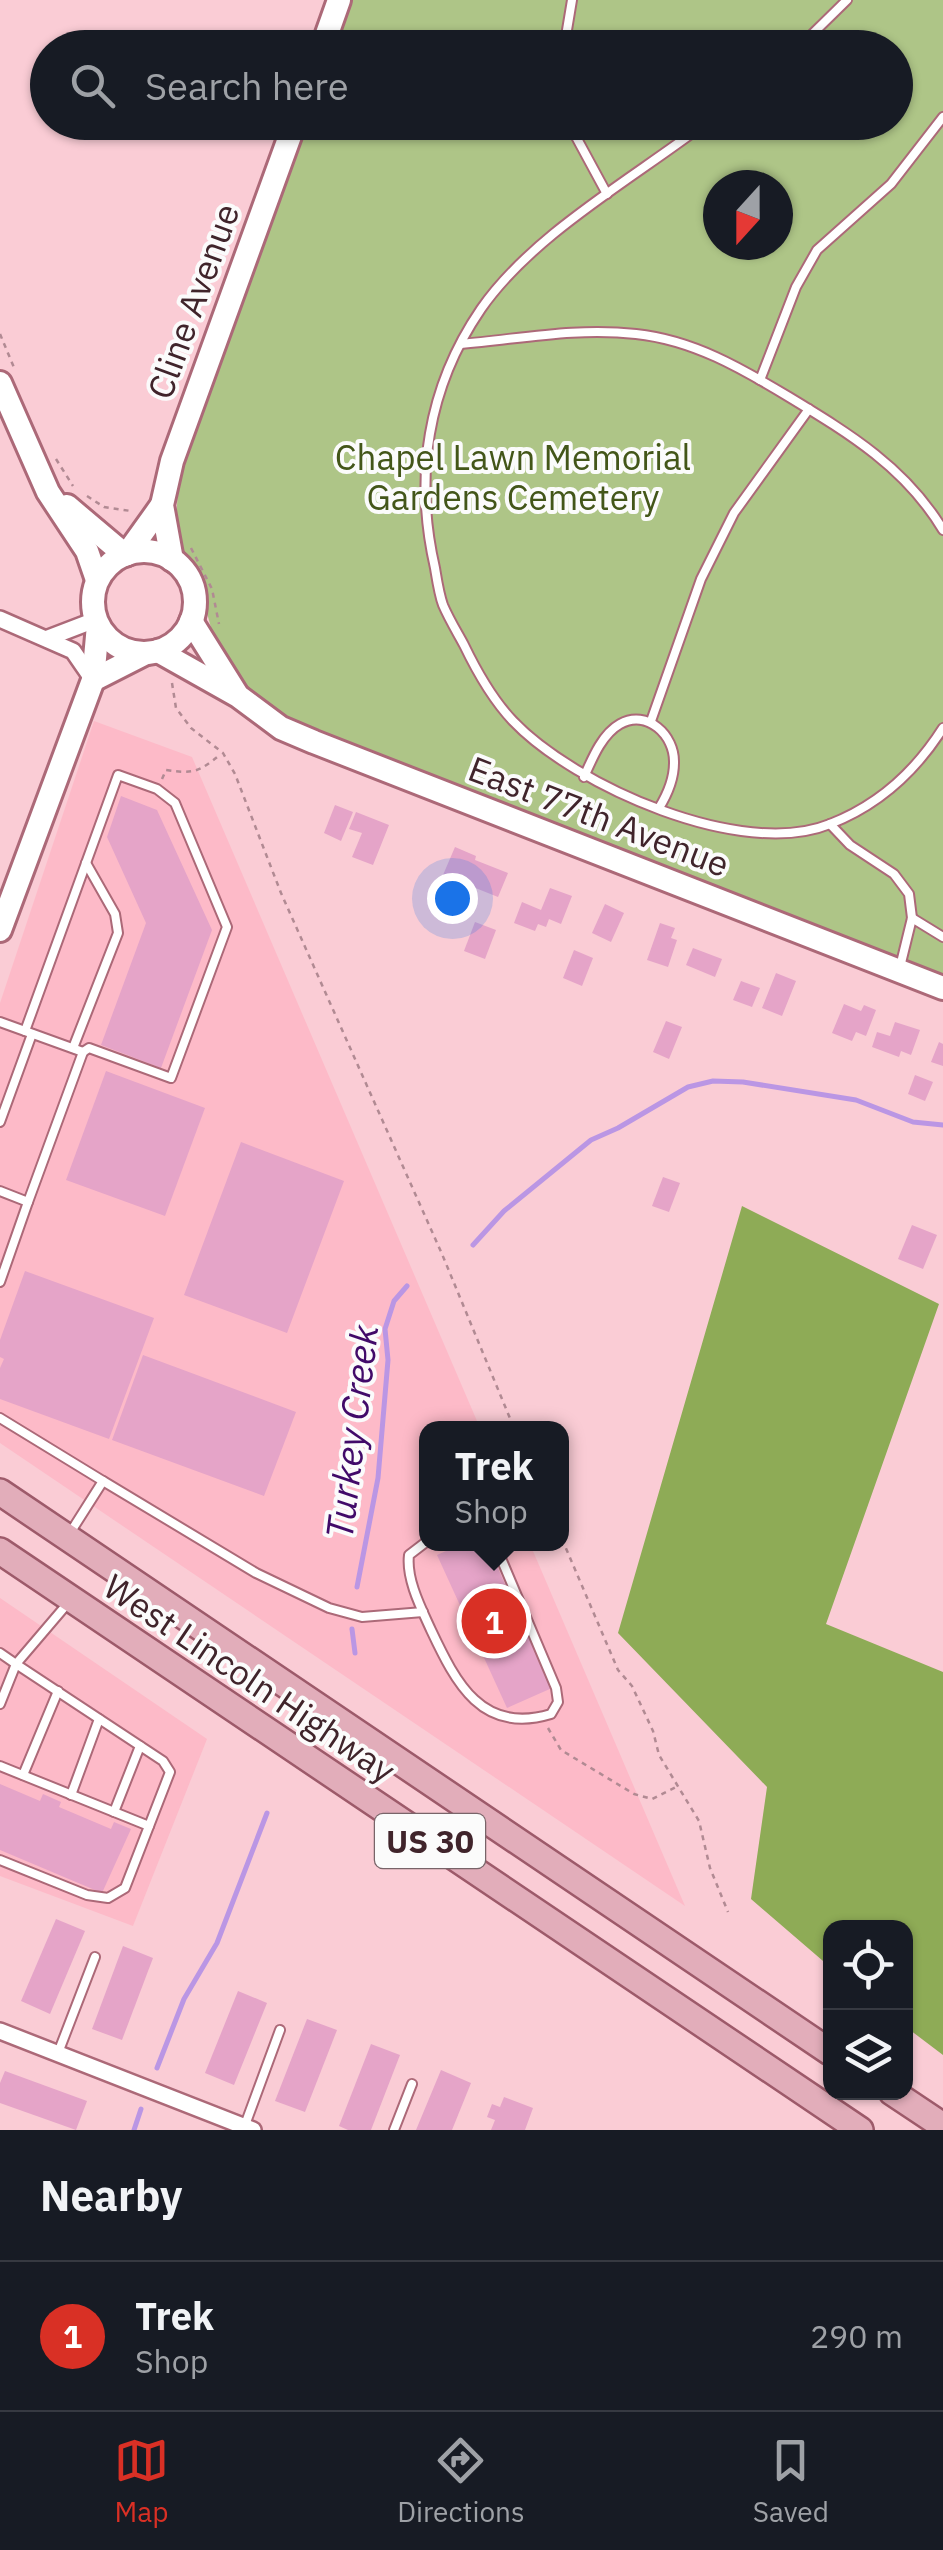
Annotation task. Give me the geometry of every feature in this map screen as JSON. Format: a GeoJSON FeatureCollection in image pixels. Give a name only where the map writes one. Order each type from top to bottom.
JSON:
{"type":"FeatureCollection","features":[{"type":"Feature","properties":{"kind":"main road","name":"West Lincoln Highway"},"geometry":{"type":"LineString","coordinates":[[0,1492],[823,2047]]}},
{"type":"Feature","properties":{"kind":"main road","name":"West Lincoln Highway"},"geometry":{"type":"LineString","coordinates":[[0,1552],[860,2130]]}},
{"type":"Feature","properties":{"kind":"main road"},"geometry":{"type":"LineString","coordinates":[[904,2100],[943,2126]]}},
{"type":"Feature","properties":{"kind":"street"},"geometry":{"type":"LineString","coordinates":[[328,30],[339,0]]}},
{"type":"Feature","properties":{"kind":"street","name":"Cline Avenue"},"geometry":{"type":"LineString","coordinates":[[126,554],[162,504],[172,462],[288,140]]}},
{"type":"Feature","properties":{"kind":"street"},"geometry":{"type":"LineString","coordinates":[[0,383],[48,492],[87,551],[98,580]]}},
{"type":"Feature","properties":{"kind":"street"},"geometry":{"type":"LineString","coordinates":[[48,492],[126,554]]}},
{"type":"Feature","properties":{"kind":"street","name":"Cline Avenue"},"geometry":{"type":"LineString","coordinates":[[162,504],[172,560]]}},
{"type":"Feature","properties":{"kind":"street"},"geometry":{"type":"LineString","coordinates":[[0,930],[93,680],[96,622],[92,599],[98,580],[109,564],[126,554],[146,551],[172,560],[188,576],[192,587],[195,599],[191,622],[178,640],[93,680]]}},
{"type":"Feature","properties":{"kind":"street"},"geometry":{"type":"LineString","coordinates":[[0,619],[73,651],[93,680]]}},
{"type":"Feature","properties":{"kind":"street"},"geometry":{"type":"LineString","coordinates":[[48,638],[96,622]]}},
{"type":"Feature","properties":{"kind":"street"},"geometry":{"type":"LineString","coordinates":[[96,622],[123,649],[152,652]]}},
{"type":"Feature","properties":{"kind":"street","name":"East 77th Avenue"},"geometry":{"type":"LineString","coordinates":[[191,622],[238,696]]}},
{"type":"Feature","properties":{"kind":"street","name":"East 77th Avenue"},"geometry":{"type":"LineString","coordinates":[[152,652],[238,696],[281,728],[943,988]]}},
{"type":"Feature","properties":{"kind":"street"},"geometry":{"type":"LineString","coordinates":[[0,2030],[248,2128]]}},
{"type":"Feature","properties":{"kind":"lane"},"geometry":{"type":"LineString","coordinates":[[567,30],[572,0]]}},
{"type":"Feature","properties":{"kind":"lane"},"geometry":{"type":"LineString","coordinates":[[816,30],[847,0]]}},
{"type":"Feature","properties":{"kind":"lane"},"geometry":{"type":"LineString","coordinates":[[760,380],[796,288],[817,250],[891,184],[943,117]]}},
{"type":"Feature","properties":{"kind":"lane"},"geometry":{"type":"LineString","coordinates":[[578,140],[608,194]]}},
{"type":"Feature","properties":{"kind":"lane"},"geometry":{"type":"LineString","coordinates":[[682,140],[526,257],[481,310],[461,344],[432,414],[423,483],[426,530],[442,604],[480,677],[512,721],[584,777],[630,799],[712,826],[764,832],[806,830],[830,824],[892,790],[924,758],[943,728]]}},
{"type":"Feature","properties":{"kind":"lane"},"geometry":{"type":"LineString","coordinates":[[461,344],[563,330],[638,334],[703,349],[865,443],[896,470],[943,530]]}},
{"type":"Feature","properties":{"kind":"lane"},"geometry":{"type":"LineString","coordinates":[[651,722],[701,579],[726,530],[810,410]]}},
{"type":"Feature","properties":{"kind":"lane"},"geometry":{"type":"LineString","coordinates":[[584,777],[605,738],[620,724],[651,722],[667,738],[675,759],[659,808]]}},
{"type":"Feature","properties":{"kind":"lane"},"geometry":{"type":"LineString","coordinates":[[0,1122],[118,775],[157,790],[175,803],[227,928],[226,934],[171,1078],[89,1048],[83,1052],[0,1282]]}},
{"type":"Feature","properties":{"kind":"lane"},"geometry":{"type":"LineString","coordinates":[[830,824],[850,845],[894,874],[909,894],[912,918],[899,971]]}},
{"type":"Feature","properties":{"kind":"lane"},"geometry":{"type":"LineString","coordinates":[[73,1048],[118,933],[115,914],[86,863]]}},
{"type":"Feature","properties":{"kind":"lane"},"geometry":{"type":"LineString","coordinates":[[912,918],[943,937]]}},
{"type":"Feature","properties":{"kind":"lane"},"geometry":{"type":"LineString","coordinates":[[0,1022],[83,1052]]}},
{"type":"Feature","properties":{"kind":"lane"},"geometry":{"type":"LineString","coordinates":[[0,1191],[28,1202]]}},
{"type":"Feature","properties":{"kind":"lane"},"geometry":{"type":"LineString","coordinates":[[0,1418],[256,1573],[329,1608],[362,1616],[423,1612]]}},
{"type":"Feature","properties":{"kind":"lane"},"geometry":{"type":"LineString","coordinates":[[68,1537],[102,1481]]}},
{"type":"Feature","properties":{"kind":"lane"},"geometry":{"type":"LineString","coordinates":[[419,1547],[408,1554],[408,1564],[423,1612],[452,1675],[470,1698],[500,1717],[530,1720],[550,1714],[558,1702],[556,1688],[498,1551]]}},
{"type":"Feature","properties":{"kind":"lane"},"geometry":{"type":"LineString","coordinates":[[0,1704],[16,1664],[71,1600]]}},
{"type":"Feature","properties":{"kind":"lane"},"geometry":{"type":"LineString","coordinates":[[0,1653],[163,1762],[170,1772],[125,1888],[108,1898],[86,1895],[0,1860]]}},
{"type":"Feature","properties":{"kind":"lane"},"geometry":{"type":"LineString","coordinates":[[23,1775],[58,1691]]}},
{"type":"Feature","properties":{"kind":"lane"},"geometry":{"type":"LineString","coordinates":[[71,1794],[98,1718]]}},
{"type":"Feature","properties":{"kind":"lane"},"geometry":{"type":"LineString","coordinates":[[114,1812],[140,1746]]}},
{"type":"Feature","properties":{"kind":"lane"},"geometry":{"type":"LineString","coordinates":[[0,1766],[149,1826]]}},
{"type":"Feature","properties":{"kind":"lane"},"geometry":{"type":"LineString","coordinates":[[58,2053],[95,1957]]}},
{"type":"Feature","properties":{"kind":"lane"},"geometry":{"type":"LineString","coordinates":[[248,2128],[280,2030]]}},
{"type":"Feature","properties":{"kind":"lane"},"geometry":{"type":"LineString","coordinates":[[394,2130],[412,2084]]}},
{"type":"Feature","properties":{"kind":"path"},"geometry":{"type":"LineString","coordinates":[[157,790],[166,770],[201,770],[223,754],[236,774],[281,892],[442,1254],[511,1421]]}},
{"type":"Feature","properties":{"kind":"path"},"geometry":{"type":"LineString","coordinates":[[567,1551],[618,1670],[632,1686],[660,1755],[699,1821],[710,1868],[728,1912]]}},
{"type":"Feature","properties":{"kind":"path"},"geometry":{"type":"LineString","coordinates":[[542,1716],[561,1750],[634,1794],[652,1799],[678,1786]]}},
{"type":"Feature","properties":{"kind":"shaded area"},"geometry":{"type":"Polygon","coordinates":[[[94,721],[192,757],[477,1421],[419,1421],[419,1551],[533,1551],[685,1906],[0,1443],[0,1003],[94,721]]]}},
{"type":"Feature","properties":{"kind":"shaded area"},"geometry":{"type":"Polygon","coordinates":[[[0,1598],[207,1739],[133,1926],[0,1876],[0,1598]]]}},
{"type":"Feature","properties":{"kind":"green space","name":"Chapel Lawn Memorial Gardens Cemetery"},"geometry":{"type":"Polygon","coordinates":[[[350,0],[943,0],[943,979],[282,718],[239,681],[216,646],[201,591],[183,558],[176,523],[179,470],[299,140],[913,140],[913,30],[339,30],[350,0]]]}},
{"type":"Feature","properties":{"kind":"green space"},"geometry":{"type":"Polygon","coordinates":[[[742,1206],[939,1304],[826,1624],[943,1672],[943,2055],[913,2032],[913,1920],[823,1920],[823,1961],[751,1899],[767,1787],[618,1633],[742,1206]]]}},
{"type":"Feature","properties":{"kind":"building"},"geometry":{"type":"Polygon","coordinates":[[[121,796],[157,810],[212,930],[161,1068],[101,1045],[146,923],[107,837],[121,796]]]}},
{"type":"Feature","properties":{"kind":"building"},"geometry":{"type":"Polygon","coordinates":[[[335,805],[353,812],[341,841],[324,833],[335,805]]]}},
{"type":"Feature","properties":{"kind":"building"},"geometry":{"type":"Polygon","coordinates":[[[356,812],[389,825],[373,865],[352,857],[362,833],[349,829],[356,812]]]}},
{"type":"Feature","properties":{"kind":"building"},"geometry":{"type":"Polygon","coordinates":[[[455,847],[508,873],[498,897],[443,875],[455,847]]]}},
{"type":"Feature","properties":{"kind":"building"},"geometry":{"type":"Polygon","coordinates":[[[550,888],[572,896],[561,924],[549,919],[546,927],[538,924],[535,931],[514,923],[522,902],[541,910],[550,888]]]}},
{"type":"Feature","properties":{"kind":"building"},"geometry":{"type":"Polygon","coordinates":[[[605,904],[624,913],[611,942],[592,933],[605,904]]]}},
{"type":"Feature","properties":{"kind":"building"},"geometry":{"type":"Polygon","coordinates":[[[475,922],[496,930],[485,959],[464,951],[475,922]]]}},
{"type":"Feature","properties":{"kind":"building"},"geometry":{"type":"Polygon","coordinates":[[[660,923],[675,928],[671,938],[677,940],[668,967],[647,960],[660,923]]]}},
{"type":"Feature","properties":{"kind":"building"},"geometry":{"type":"Polygon","coordinates":[[[693,948],[722,959],[715,977],[686,965],[693,948]]]}},
{"type":"Feature","properties":{"kind":"building"},"geometry":{"type":"Polygon","coordinates":[[[574,950],[593,958],[582,986],[563,978],[574,950]]]}},
{"type":"Feature","properties":{"kind":"building"},"geometry":{"type":"Polygon","coordinates":[[[776,973],[796,981],[782,1016],[762,1008],[776,973]]]}},
{"type":"Feature","properties":{"kind":"building"},"geometry":{"type":"Polygon","coordinates":[[[741,981],[760,988],[752,1007],[733,1000],[741,981]]]}},
{"type":"Feature","properties":{"kind":"building"},"geometry":{"type":"Polygon","coordinates":[[[844,1004],[861,1011],[864,1005],[876,1010],[866,1036],[856,1032],[852,1041],[832,1033],[844,1004]]]}},
{"type":"Feature","properties":{"kind":"building"},"geometry":{"type":"Polygon","coordinates":[[[666,1021],[682,1027],[669,1059],[653,1052],[666,1021]]]}},
{"type":"Feature","properties":{"kind":"building"},"geometry":{"type":"Polygon","coordinates":[[[895,1022],[920,1030],[911,1055],[901,1051],[899,1057],[872,1047],[877,1032],[890,1036],[895,1022]]]}},
{"type":"Feature","properties":{"kind":"building"},"geometry":{"type":"Polygon","coordinates":[[[939,1042],[943,1044],[943,1066],[931,1062],[939,1042]]]}},
{"type":"Feature","properties":{"kind":"building"},"geometry":{"type":"Polygon","coordinates":[[[106,1071],[205,1108],[165,1216],[66,1180],[106,1071]]]}},
{"type":"Feature","properties":{"kind":"building"},"geometry":{"type":"Polygon","coordinates":[[[915,1075],[933,1082],[925,1101],[908,1094],[915,1075]]]}},
{"type":"Feature","properties":{"kind":"building"},"geometry":{"type":"Polygon","coordinates":[[[241,1142],[344,1181],[287,1333],[184,1295],[241,1142]]]}},
{"type":"Feature","properties":{"kind":"building"},"geometry":{"type":"Polygon","coordinates":[[[663,1177],[680,1183],[669,1212],[652,1206],[663,1177]]]}},
{"type":"Feature","properties":{"kind":"building"},"geometry":{"type":"Polygon","coordinates":[[[912,1225],[937,1235],[923,1269],[898,1259],[912,1225]]]}},
{"type":"Feature","properties":{"kind":"building"},"geometry":{"type":"Polygon","coordinates":[[[25,1271],[154,1318],[109,1439],[0,1399],[0,1368],[4,1359],[0,1357],[0,1340],[25,1271]]]}},
{"type":"Feature","properties":{"kind":"building"},"geometry":{"type":"Polygon","coordinates":[[[143,1355],[296,1412],[264,1496],[112,1440],[143,1355]]]}},
{"type":"Feature","properties":{"kind":"building"},"geometry":{"type":"Polygon","coordinates":[[[446,1551],[490,1551],[552,1688],[507,1708],[437,1555],[446,1551]]]}},
{"type":"Feature","properties":{"kind":"building"},"geometry":{"type":"Polygon","coordinates":[[[0,1784],[40,1801],[43,1794],[61,1802],[59,1807],[111,1829],[114,1822],[131,1829],[102,1893],[0,1850],[0,1784]]]}},
{"type":"Feature","properties":{"kind":"building"},"geometry":{"type":"Polygon","coordinates":[[[56,1919],[85,1931],[50,2014],[21,2001],[56,1919]]]}},
{"type":"Feature","properties":{"kind":"building"},"geometry":{"type":"Polygon","coordinates":[[[123,1946],[153,1958],[122,2040],[92,2029],[123,1946]]]}},
{"type":"Feature","properties":{"kind":"building"},"geometry":{"type":"Polygon","coordinates":[[[238,1991],[267,2003],[234,2085],[205,2073],[238,1991]]]}},
{"type":"Feature","properties":{"kind":"building"},"geometry":{"type":"Polygon","coordinates":[[[307,2019],[337,2030],[305,2112],[275,2101],[307,2019]]]}},
{"type":"Feature","properties":{"kind":"building"},"geometry":{"type":"Polygon","coordinates":[[[371,2044],[400,2055],[371,2130],[348,2130],[339,2126],[371,2044]]]}},
{"type":"Feature","properties":{"kind":"building"},"geometry":{"type":"Polygon","coordinates":[[[441,2070],[471,2083],[452,2130],[416,2130],[441,2070]]]}},
{"type":"Feature","properties":{"kind":"building"},"geometry":{"type":"Polygon","coordinates":[[[5,2071],[87,2101],[76,2130],[0,2103],[0,2083],[5,2071]]]}},
{"type":"Feature","properties":{"kind":"building"},"geometry":{"type":"Polygon","coordinates":[[[504,2097],[533,2108],[525,2130],[491,2130],[495,2120],[487,2117],[492,2104],[500,2107],[504,2097]]]}},
{"type":"Feature","properties":{"kind":"waterway","name":"Turkey Creek"},"geometry":{"type":"LineString","coordinates":[[473,1245],[504,1211],[591,1140],[688,1087],[713,1081],[743,1082],[856,1100],[913,1122],[943,1125]]}},
{"type":"Feature","properties":{"kind":"waterway","name":"Turkey Creek"},"geometry":{"type":"LineString","coordinates":[[357,1587],[378,1478],[388,1360],[385,1329],[394,1301],[407,1286]]}},
{"type":"Feature","properties":{"kind":"waterway","name":"Turkey Creek"},"geometry":{"type":"LineString","coordinates":[[352,1629],[355,1653]]}},
{"type":"Feature","properties":{"kind":"waterway","name":"Turkey Creek"},"geometry":{"type":"LineString","coordinates":[[157,2068],[184,1999],[217,1943],[267,1813]]}},
{"type":"Feature","properties":{"kind":"waterway","name":"Turkey Creek"},"geometry":{"type":"LineString","coordinates":[[134,2130],[141,2109]]}},
{"type":"Feature","properties":{"kind":"place","name":"Trek"},"geometry":{"type":"Point","coordinates":[494,1621]}}]}
